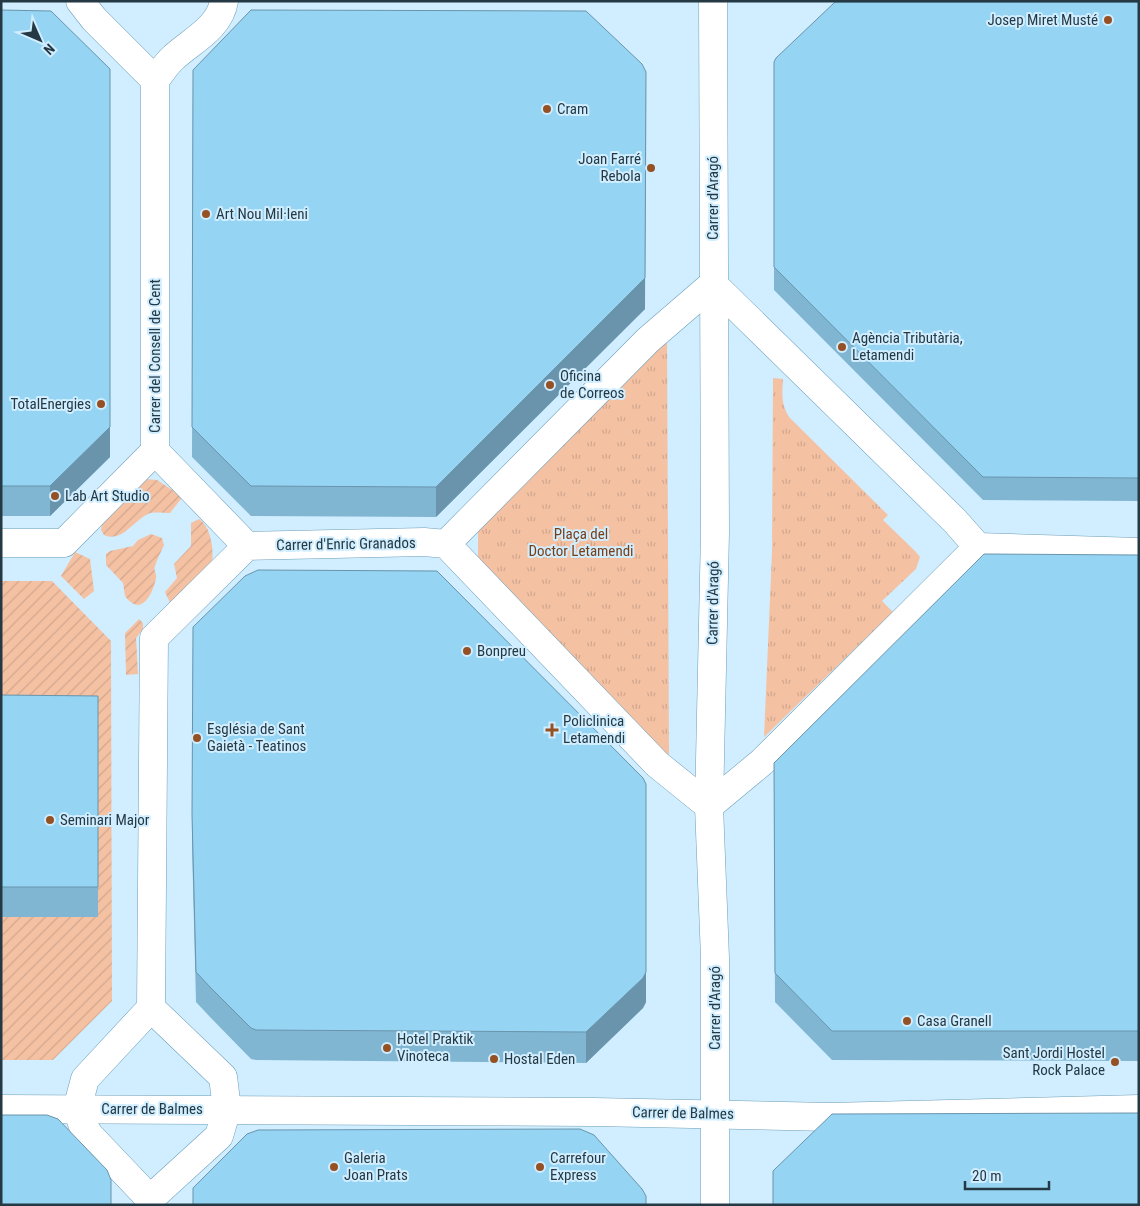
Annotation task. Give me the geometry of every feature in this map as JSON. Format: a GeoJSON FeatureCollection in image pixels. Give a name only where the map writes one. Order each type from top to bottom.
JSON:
{"type":"FeatureCollection","features":[{"type":"Feature","properties":{"kind":"street"},"geometry":{"type":"LineString","coordinates":[[80,1],[94,19],[155,80],[172,59],[198,40],[221,15],[224,1]]}},
{"type":"Feature","properties":{"kind":"street","name":"Carrer d'Aragó"},"geometry":{"type":"LineString","coordinates":[[713,1],[714,539],[709,806],[715,958],[715,1205]]}},
{"type":"Feature","properties":{"kind":"street","name":"Carrer del Consell de Cent"},"geometry":{"type":"LineString","coordinates":[[155,80],[155,451],[246,546]]}},
{"type":"Feature","properties":{"kind":"street"},"geometry":{"type":"LineString","coordinates":[[978,547],[955,521],[713,284],[648,340],[446,544],[658,764],[709,806],[762,762],[978,547],[1139,552]]}},
{"type":"Feature","properties":{"kind":"street"},"geometry":{"type":"LineString","coordinates":[[1,543],[64,544],[155,451]]}},
{"type":"Feature","properties":{"kind":"street","name":"Carrer d'Enric Granados"},"geometry":{"type":"LineString","coordinates":[[246,546],[424,542],[446,544]]}},
{"type":"Feature","properties":{"kind":"street"},"geometry":{"type":"LineString","coordinates":[[227,1109],[223,1077],[151,1008],[154,638],[246,546]]}},
{"type":"Feature","properties":{"kind":"street","name":"Carrer de Balmes"},"geometry":{"type":"LineString","coordinates":[[77,1109],[85,1080],[151,1008]]}},
{"type":"Feature","properties":{"kind":"street","name":"Carrer de Balmes"},"geometry":{"type":"LineString","coordinates":[[1,1109],[227,1109],[830,1117],[1139,1109]]}},
{"type":"Feature","properties":{"kind":"street"},"geometry":{"type":"LineString","coordinates":[[77,1109],[82,1126],[150,1202]]}},
{"type":"Feature","properties":{"kind":"street","name":"Carrer de Balmes"},"geometry":{"type":"LineString","coordinates":[[150,1202],[171,1179],[219,1136],[227,1109]]}},
{"type":"Feature","properties":{"kind":"green space","name":"Plaça del Doctor Letamendi"},"geometry":{"type":"Polygon","coordinates":[[[667,332],[669,756],[478,565],[478,523],[667,332]]]}},
{"type":"Feature","properties":{"kind":"green space"},"geometry":{"type":"Polygon","coordinates":[[[773,378],[783,379],[782,394],[790,418],[888,515],[883,520],[920,557],[916,569],[882,601],[893,612],[764,737],[772,552],[773,378]]]}},
{"type":"Feature","properties":{"kind":"green space"},"geometry":{"type":"Polygon","coordinates":[[[146,479],[157,480],[180,495],[181,499],[170,513],[148,514],[121,534],[110,537],[104,535],[101,530],[102,523],[146,479]]]}},
{"type":"Feature","properties":{"kind":"green space"},"geometry":{"type":"Polygon","coordinates":[[[199,519],[206,527],[211,539],[212,563],[171,605],[165,592],[177,578],[174,564],[191,546],[191,523],[199,519]]]}},
{"type":"Feature","properties":{"kind":"green space"},"geometry":{"type":"Polygon","coordinates":[[[151,534],[162,538],[164,545],[155,568],[156,578],[152,591],[145,601],[136,605],[125,596],[123,583],[106,565],[106,554],[110,551],[133,546],[138,540],[151,534]]]}},
{"type":"Feature","properties":{"kind":"green space"},"geometry":{"type":"Polygon","coordinates":[[[75,552],[90,559],[94,591],[84,599],[61,576],[75,552]]]}},
{"type":"Feature","properties":{"kind":"green space"},"geometry":{"type":"Polygon","coordinates":[[[1,581],[52,581],[111,641],[112,1001],[53,1060],[1,1060],[1,917],[98,917],[1,725],[1,581]]]}},
{"type":"Feature","properties":{"kind":"green space"},"geometry":{"type":"Polygon","coordinates":[[[139,619],[143,623],[143,629],[136,638],[138,674],[126,675],[125,633],[139,619]]]}},
{"type":"Feature","properties":{"kind":"building"},"geometry":{"type":"Polygon","coordinates":[[[835,2],[1139,2],[1139,478],[983,477],[774,267],[774,62],[835,2]]]}},
{"type":"Feature","properties":{"kind":"building"},"geometry":{"type":"Polygon","coordinates":[[[1,10],[51,11],[110,69],[110,427],[50,486],[1,486],[1,10]]]}},
{"type":"Feature","properties":{"kind":"building"},"geometry":{"type":"Polygon","coordinates":[[[251,10],[586,11],[642,64],[646,72],[645,278],[436,487],[251,486],[192,427],[193,70],[251,10]]]}},
{"type":"Feature","properties":{"kind":"building"},"geometry":{"type":"Polygon","coordinates":[[[984,554],[1139,555],[1139,1031],[832,1031],[775,973],[774,763],[984,554]]]}},
{"type":"Feature","properties":{"kind":"building"},"geometry":{"type":"Polygon","coordinates":[[[258,570],[437,571],[643,778],[646,784],[646,972],[643,978],[586,1032],[256,1030],[251,1028],[196,972],[192,815],[193,627],[245,576],[258,570]]]}},
{"type":"Feature","properties":{"kind":"building","name":"Seminari Major"},"geometry":{"type":"Polygon","coordinates":[[[1,695],[98,696],[98,887],[1,887],[1,695]]]}},
{"type":"Feature","properties":{"kind":"building"},"geometry":{"type":"Polygon","coordinates":[[[1139,1113],[1139,1205],[773,1205],[773,1171],[832,1114],[1139,1113]]]}},
{"type":"Feature","properties":{"kind":"building"},"geometry":{"type":"Polygon","coordinates":[[[1,1115],[47,1115],[58,1119],[107,1170],[111,1180],[111,1205],[1,1205],[1,1115]]]}},
{"type":"Feature","properties":{"kind":"building"},"geometry":{"type":"Polygon","coordinates":[[[580,1129],[594,1135],[642,1189],[646,1196],[646,1205],[193,1205],[193,1188],[247,1134],[258,1130],[580,1129]]]}},
{"type":"Feature","properties":{"kind":"place","name":"Josep Miret Musté"},"geometry":{"type":"Point","coordinates":[1108,20]}},
{"type":"Feature","properties":{"kind":"place","name":"Cram"},"geometry":{"type":"Point","coordinates":[547,109]}},
{"type":"Feature","properties":{"kind":"place","name":"Joan Farré Rebola"},"geometry":{"type":"Point","coordinates":[651,168]}},
{"type":"Feature","properties":{"kind":"place","name":"Art Nou Mil·leni"},"geometry":{"type":"Point","coordinates":[206,214]}},
{"type":"Feature","properties":{"kind":"place","name":"Agència Tributària, Letamendi"},"geometry":{"type":"Point","coordinates":[842,347]}},
{"type":"Feature","properties":{"kind":"place","name":"Oficina de Correos"},"geometry":{"type":"Point","coordinates":[550,385]}},
{"type":"Feature","properties":{"kind":"place","name":"TotalEnergies"},"geometry":{"type":"Point","coordinates":[101,404]}},
{"type":"Feature","properties":{"kind":"place","name":"Lab Art Studio"},"geometry":{"type":"Point","coordinates":[55,496]}},
{"type":"Feature","properties":{"kind":"place","name":"Bonpreu"},"geometry":{"type":"Point","coordinates":[467,651]}},
{"type":"Feature","properties":{"kind":"place","name":"Policlinica Letamendi"},"geometry":{"type":"Point","coordinates":[552,730]}},
{"type":"Feature","properties":{"kind":"place","name":"Església de Sant Gaietà - Teatinos"},"geometry":{"type":"Point","coordinates":[197,738]}},
{"type":"Feature","properties":{"kind":"place","name":"Seminari Major"},"geometry":{"type":"Point","coordinates":[50,820]}},
{"type":"Feature","properties":{"kind":"place","name":"Casa Granell"},"geometry":{"type":"Point","coordinates":[907,1021]}},
{"type":"Feature","properties":{"kind":"place","name":"Hotel Praktik Vinoteca"},"geometry":{"type":"Point","coordinates":[387,1048]}},
{"type":"Feature","properties":{"kind":"place","name":"Hostal Eden"},"geometry":{"type":"Point","coordinates":[494,1059]}},
{"type":"Feature","properties":{"kind":"place","name":"Sant Jordi Hostel Rock Palace"},"geometry":{"type":"Point","coordinates":[1115,1062]}},
{"type":"Feature","properties":{"kind":"place","name":"Galeria Joan Prats"},"geometry":{"type":"Point","coordinates":[334,1167]}},
{"type":"Feature","properties":{"kind":"place","name":"Carrefour Express"},"geometry":{"type":"Point","coordinates":[540,1167]}}]}
